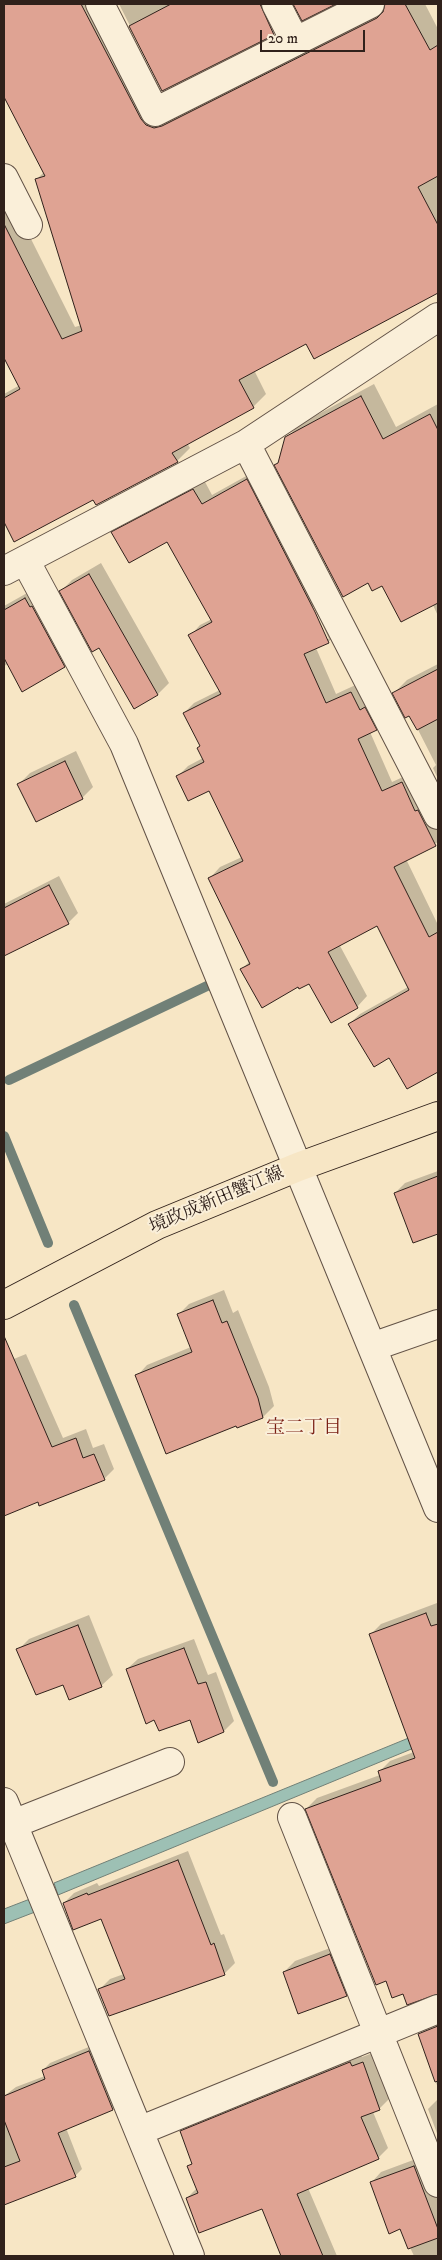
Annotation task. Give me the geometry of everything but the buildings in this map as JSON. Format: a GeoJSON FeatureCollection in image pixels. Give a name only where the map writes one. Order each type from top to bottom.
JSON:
{"type":"FeatureCollection","features":[{"type":"Feature","properties":{"kind":"main road","name":"境政成新田蟹江線"},"geometry":{"type":"LineString","coordinates":[[4,1305],[157,1225],[298,1167],[438,1116]]}},
{"type":"Feature","properties":{"kind":"street"},"geometry":{"type":"LineString","coordinates":[[100,4],[155,112],[370,4]]}},
{"type":"Feature","properties":{"kind":"street"},"geometry":{"type":"LineString","coordinates":[[276,4],[295,41]]}},
{"type":"Feature","properties":{"kind":"street"},"geometry":{"type":"LineString","coordinates":[[4,178],[28,225]]}},
{"type":"Feature","properties":{"kind":"street"},"geometry":{"type":"LineString","coordinates":[[438,317],[246,444],[10,567],[124,744],[438,1508]]}},
{"type":"Feature","properties":{"kind":"street"},"geometry":{"type":"LineString","coordinates":[[246,444],[438,815]]}},
{"type":"Feature","properties":{"kind":"street"},"geometry":{"type":"LineString","coordinates":[[372,1347],[438,1324]]}},
{"type":"Feature","properties":{"kind":"street"},"geometry":{"type":"LineString","coordinates":[[170,1762],[8,1813],[190,2256]]}},
{"type":"Feature","properties":{"kind":"street"},"geometry":{"type":"LineString","coordinates":[[292,1817],[438,2183]]}},
{"type":"Feature","properties":{"kind":"street"},"geometry":{"type":"LineString","coordinates":[[139,2131],[438,2009]]}},
{"type":"Feature","properties":{"kind":"water"},"geometry":{"type":"Polygon","coordinates":[[[438,1726],[438,1738],[58,1895],[54,1883],[438,1726]]]}},
{"type":"Feature","properties":{"kind":"water"},"geometry":{"type":"Polygon","coordinates":[[[30,1899],[35,1912],[4,1924],[4,1909],[30,1899]]]}},
{"type":"Feature","properties":{"kind":"waterway"},"geometry":{"type":"LineString","coordinates":[[9,1080],[207,986]]}},
{"type":"Feature","properties":{"kind":"waterway"},"geometry":{"type":"LineString","coordinates":[[4,1136],[48,1243]]}},
{"type":"Feature","properties":{"kind":"waterway"},"geometry":{"type":"LineString","coordinates":[[74,1305],[273,1782]]}},
{"type":"Feature","properties":{"kind":"district","name":"宝二丁目"},"geometry":{"type":"Point","coordinates":[304,1429]}}]}
